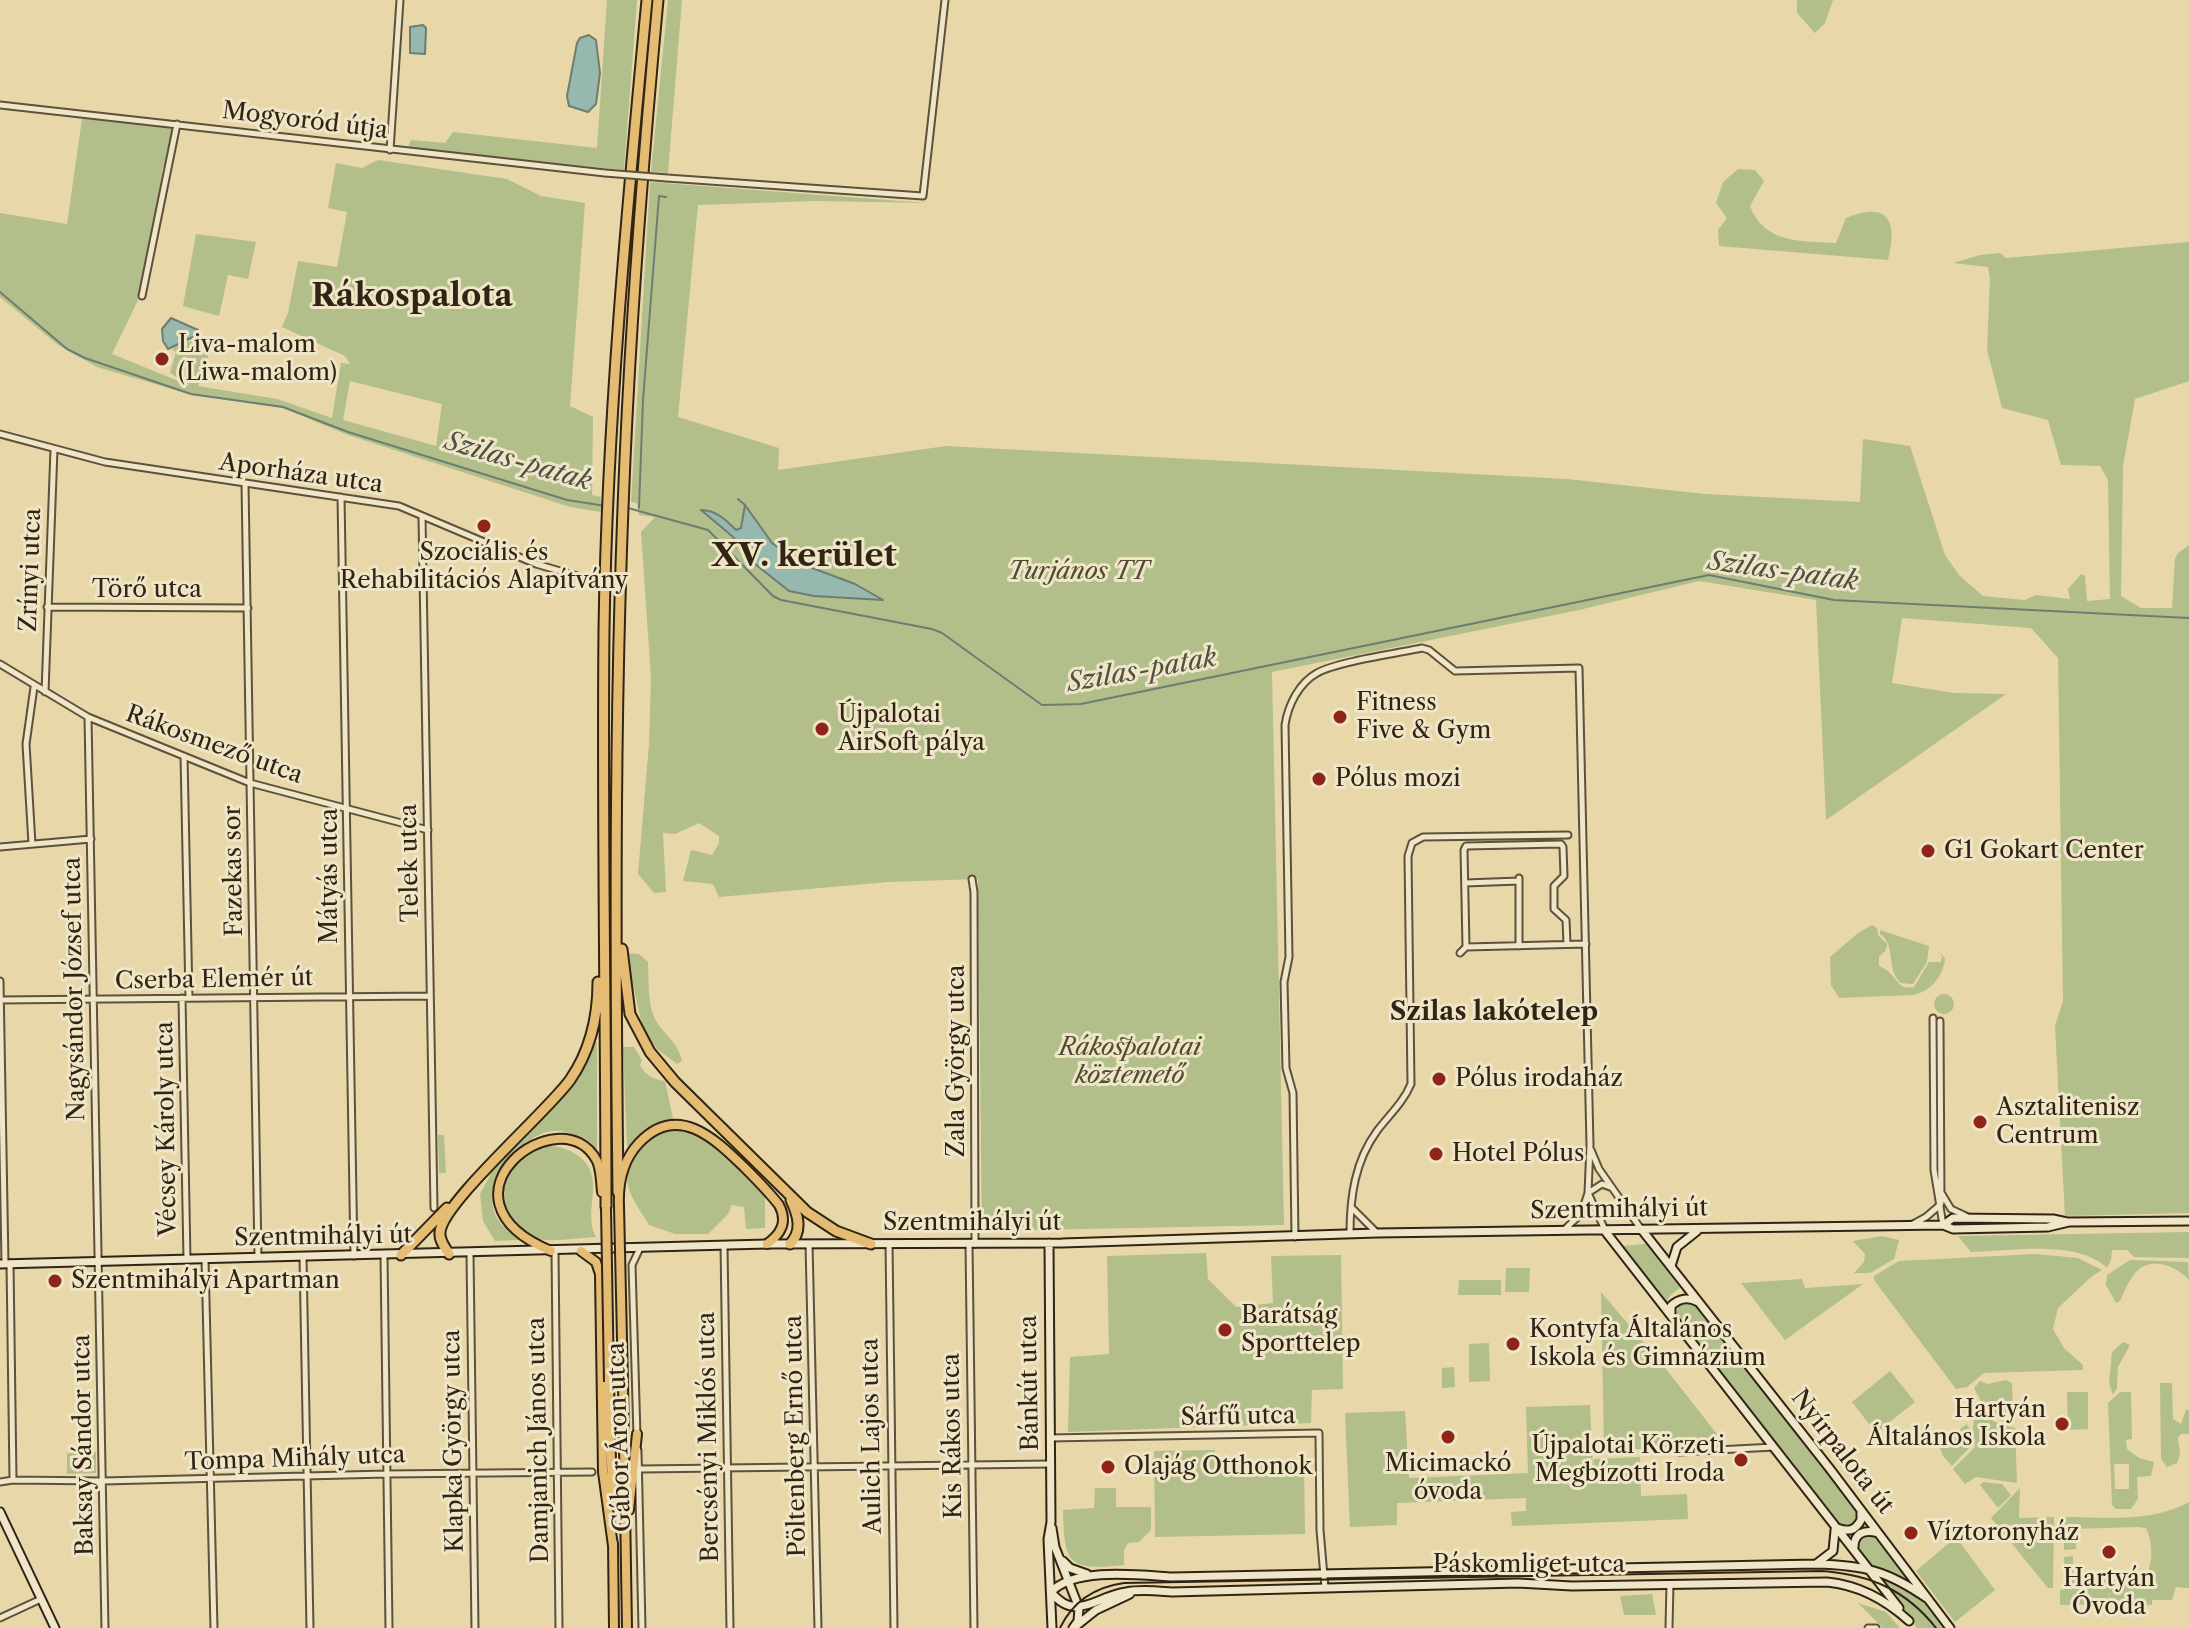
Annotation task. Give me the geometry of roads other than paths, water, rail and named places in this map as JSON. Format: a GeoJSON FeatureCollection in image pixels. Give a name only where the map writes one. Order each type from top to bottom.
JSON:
{"type":"FeatureCollection","features":[{"type":"Feature","properties":{"kind":"highway"},"geometry":{"type":"LineString","coordinates":[[606,1207],[604,628],[624,262],[647,0]]}},
{"type":"Feature","properties":{"kind":"highway"},"geometry":{"type":"LineString","coordinates":[[618,1192],[615,910],[624,496],[637,247],[658,0]]}},
{"type":"Feature","properties":{"kind":"highway"},"geometry":{"type":"LineString","coordinates":[[615,910],[620,920],[627,1002],[641,1039],[675,1082],[784,1191],[819,1222],[871,1244]]}},
{"type":"Feature","properties":{"kind":"highway"},"geometry":{"type":"LineString","coordinates":[[401,1255],[465,1193],[560,1092],[579,1066],[594,1023],[597,963],[603,943]]}},
{"type":"Feature","properties":{"kind":"highway"},"geometry":{"type":"LineString","coordinates":[[784,1191],[798,1221],[797,1237],[790,1244]]}},
{"type":"Feature","properties":{"kind":"highway"},"geometry":{"type":"LineString","coordinates":[[449,1254],[441,1241],[440,1232],[444,1220],[465,1193]]}},
{"type":"Feature","properties":{"kind":"main road"},"geometry":{"type":"LineString","coordinates":[[627,1628],[618,1192],[625,1163],[645,1137],[668,1126],[690,1126],[712,1138],[779,1205],[784,1216],[783,1227],[767,1244]]}},
{"type":"Feature","properties":{"kind":"main road"},"geometry":{"type":"LineString","coordinates":[[553,1251],[511,1228],[500,1211],[498,1199],[504,1172],[521,1152],[548,1140],[562,1139],[582,1146],[597,1161],[606,1207],[614,1628]]}},
{"type":"Feature","properties":{"kind":"main road","name":"Szentmihályi út"},"geometry":{"type":"LineString","coordinates":[[1943,1225],[1953,1218],[2053,1219],[2069,1222],[2189,1221]]}},
{"type":"Feature","properties":{"kind":"main road","name":"Szentmihályi út"},"geometry":{"type":"LineString","coordinates":[[5,1264],[767,1244],[1049,1243],[1377,1233],[1911,1225],[1943,1225],[1953,1229],[2048,1227],[2069,1222]]}},
{"type":"Feature","properties":{"kind":"main road"},"geometry":{"type":"LineString","coordinates":[[1671,1266],[1677,1247],[1699,1229]]}},
{"type":"Feature","properties":{"kind":"main road","name":"Nyírpalota út"},"geometry":{"type":"LineString","coordinates":[[1642,1230],[1950,1628]]}},
{"type":"Feature","properties":{"kind":"main road","name":"Nyírpalota út"},"geometry":{"type":"LineString","coordinates":[[1605,1231],[1912,1625]]}},
{"type":"Feature","properties":{"kind":"main road","name":"Bánkút utca"},"geometry":{"type":"LineString","coordinates":[[1049,1243],[1051,1522],[1048,1539],[1052,1628]]}},
{"type":"Feature","properties":{"kind":"main road"},"geometry":{"type":"LineString","coordinates":[[581,1251],[596,1262],[600,1274],[603,1459],[613,1546]]}},
{"type":"Feature","properties":{"kind":"main road"},"geometry":{"type":"LineString","coordinates":[[1671,1313],[1674,1303],[1686,1298],[1702,1304]]}},
{"type":"Feature","properties":{"kind":"main road"},"geometry":{"type":"LineString","coordinates":[[625,1547],[637,1434]]}},
{"type":"Feature","properties":{"kind":"main road"},"geometry":{"type":"LineString","coordinates":[[1816,1564],[1833,1551],[1835,1527],[1850,1531],[1855,1528],[1861,1520],[1860,1508]]}},
{"type":"Feature","properties":{"kind":"main road"},"geometry":{"type":"LineString","coordinates":[[0,1512],[55,1628]]}},
{"type":"Feature","properties":{"kind":"main road","name":"Bánkút utca"},"geometry":{"type":"LineString","coordinates":[[1051,1522],[1059,1556],[1079,1608]]}},
{"type":"Feature","properties":{"kind":"main road"},"geometry":{"type":"LineString","coordinates":[[1854,1550],[1854,1540],[1861,1532],[1880,1534]]}},
{"type":"Feature","properties":{"kind":"main road"},"geometry":{"type":"LineString","coordinates":[[1059,1556],[1070,1568],[1097,1576]]}},
{"type":"Feature","properties":{"kind":"main road","name":"Páskomliget utca"},"geometry":{"type":"LineString","coordinates":[[1068,1579],[1097,1576],[1816,1564],[1868,1568],[1901,1580],[1928,1599]]}},
{"type":"Feature","properties":{"kind":"main road"},"geometry":{"type":"LineString","coordinates":[[1669,1568],[1670,1584]]}},
{"type":"Feature","properties":{"kind":"main road"},"geometry":{"type":"LineString","coordinates":[[1068,1579],[1051,1592],[1062,1604],[1079,1608],[1074,1628]]}},
{"type":"Feature","properties":{"kind":"main road","name":"Páskomliget utca"},"geometry":{"type":"LineString","coordinates":[[1079,1608],[1115,1594],[1138,1590],[1518,1583],[1837,1583],[1885,1602],[1912,1625]]}},
{"type":"Feature","properties":{"kind":"main road","name":"Páskomliget utca"},"geometry":{"type":"LineString","coordinates":[[1074,1628],[1096,1610],[1138,1590]]}},
{"type":"Feature","properties":{"kind":"street"},"geometry":{"type":"LineString","coordinates":[[390,150],[400,0]]}},
{"type":"Feature","properties":{"kind":"street","name":"Mogyoród útja"},"geometry":{"type":"LineString","coordinates":[[0,105],[605,173],[923,196],[945,0]]}},
{"type":"Feature","properties":{"kind":"street"},"geometry":{"type":"LineString","coordinates":[[142,296],[177,124]]}},
{"type":"Feature","properties":{"kind":"street","name":"Aporháza utca"},"geometry":{"type":"LineString","coordinates":[[0,434],[105,462],[399,506],[536,564],[588,579]]}},
{"type":"Feature","properties":{"kind":"street","name":"Zrínyi utca"},"geometry":{"type":"LineString","coordinates":[[45,693],[54,449]]}},
{"type":"Feature","properties":{"kind":"street","name":"Fazekas sor"},"geometry":{"type":"LineString","coordinates":[[245,484],[258,1258]]}},
{"type":"Feature","properties":{"kind":"street","name":"Mátyás utca"},"geometry":{"type":"LineString","coordinates":[[341,497],[354,1256]]}},
{"type":"Feature","properties":{"kind":"street","name":"Telek utca"},"geometry":{"type":"LineString","coordinates":[[422,517],[434,1208]]}},
{"type":"Feature","properties":{"kind":"street","name":"Törő utca"},"geometry":{"type":"LineString","coordinates":[[47,607],[248,608]]}},
{"type":"Feature","properties":{"kind":"street","name":"Nyírpalota út"},"geometry":{"type":"LineString","coordinates":[[1295,1237],[1293,1093],[1286,1068],[1284,982],[1289,957],[1285,725],[1293,699],[1315,673],[1422,648],[1455,671],[1579,668],[1590,1145],[1588,1193],[1605,1231]]}},
{"type":"Feature","properties":{"kind":"street","name":"Rákosmező utca"},"geometry":{"type":"LineString","coordinates":[[0,664],[88,717],[250,783],[428,830]]}},
{"type":"Feature","properties":{"kind":"street"},"geometry":{"type":"LineString","coordinates":[[32,844],[26,744],[34,687]]}},
{"type":"Feature","properties":{"kind":"street","name":"Nagysándor József utca"},"geometry":{"type":"LineString","coordinates":[[88,717],[98,1260]]}},
{"type":"Feature","properties":{"kind":"street","name":"Vécsey Károly utca"},"geometry":{"type":"LineString","coordinates":[[184,756],[187,1259]]}},
{"type":"Feature","properties":{"kind":"street"},"geometry":{"type":"LineString","coordinates":[[1350,1234],[1355,1175],[1376,1132],[1402,1101],[1411,1084],[1408,856],[1412,843],[1419,838],[1568,835]]}},
{"type":"Feature","properties":{"kind":"street"},"geometry":{"type":"LineString","coordinates":[[0,847],[91,839]]}},
{"type":"Feature","properties":{"kind":"street"},"geometry":{"type":"LineString","coordinates":[[1466,947],[1466,846],[1561,844],[1564,876],[1554,886],[1554,909],[1566,920],[1567,944]]}},
{"type":"Feature","properties":{"kind":"street","name":"Zala György utca"},"geometry":{"type":"LineString","coordinates":[[972,879],[972,1244]]}},
{"type":"Feature","properties":{"kind":"street"},"geometry":{"type":"LineString","coordinates":[[1465,883],[1519,880],[1519,946]]}},
{"type":"Feature","properties":{"kind":"street"},"geometry":{"type":"LineString","coordinates":[[1460,953],[1466,947],[1586,944]]}},
{"type":"Feature","properties":{"kind":"street"},"geometry":{"type":"LineString","coordinates":[[0,981],[13,1480]]}},
{"type":"Feature","properties":{"kind":"street","name":"Cserba Elemér út"},"geometry":{"type":"LineString","coordinates":[[0,1000],[429,996]]}},
{"type":"Feature","properties":{"kind":"street"},"geometry":{"type":"LineString","coordinates":[[1933,1018],[1934,1170],[1941,1204]]}},
{"type":"Feature","properties":{"kind":"street"},"geometry":{"type":"LineString","coordinates":[[1940,1021],[1943,1225]]}},
{"type":"Feature","properties":{"kind":"street","name":"Nyírpalota út"},"geometry":{"type":"LineString","coordinates":[[1590,1145],[1594,1159],[1611,1187],[1642,1230]]}},
{"type":"Feature","properties":{"kind":"street"},"geometry":{"type":"LineString","coordinates":[[1561,1232],[1581,1214],[1588,1193],[1602,1184],[1611,1187]]}},
{"type":"Feature","properties":{"kind":"street"},"geometry":{"type":"LineString","coordinates":[[1942,1193],[1951,1209],[1972,1218]]}},
{"type":"Feature","properties":{"kind":"street"},"geometry":{"type":"LineString","coordinates":[[1911,1225],[1941,1204]]}},
{"type":"Feature","properties":{"kind":"street"},"geometry":{"type":"LineString","coordinates":[[1352,1209],[1377,1233]]}},
{"type":"Feature","properties":{"kind":"street"},"geometry":{"type":"LineString","coordinates":[[1623,1231],[1632,1217]]}},
{"type":"Feature","properties":{"kind":"street","name":"Aulich Lajos utca"},"geometry":{"type":"LineString","coordinates":[[889,1243],[894,1628]]}},
{"type":"Feature","properties":{"kind":"street","name":"Pöltenberg Ernő utca"},"geometry":{"type":"LineString","coordinates":[[809,1244],[818,1628]]}},
{"type":"Feature","properties":{"kind":"street","name":"Kis Rákos utca"},"geometry":{"type":"LineString","coordinates":[[972,1244],[974,1628]]}},
{"type":"Feature","properties":{"kind":"street","name":"Bercsényi Miklós utca"},"geometry":{"type":"LineString","coordinates":[[724,1246],[730,1628]]}},
{"type":"Feature","properties":{"kind":"street","name":"Gábor Áron utca"},"geometry":{"type":"LineString","coordinates":[[640,1248],[632,1265],[642,1628]]}},
{"type":"Feature","properties":{"kind":"street","name":"Damjanich János utca"},"geometry":{"type":"LineString","coordinates":[[553,1251],[559,1628]]}},
{"type":"Feature","properties":{"kind":"street","name":"Klapka György utca"},"geometry":{"type":"LineString","coordinates":[[470,1254],[475,1628]]}},
{"type":"Feature","properties":{"kind":"street"},"geometry":{"type":"LineString","coordinates":[[384,1256],[389,1628]]}},
{"type":"Feature","properties":{"kind":"street"},"geometry":{"type":"LineString","coordinates":[[303,1257],[310,1628]]}},
{"type":"Feature","properties":{"kind":"street"},"geometry":{"type":"LineString","coordinates":[[205,1259],[214,1628]]}},
{"type":"Feature","properties":{"kind":"street","name":"Baksay Sándor utca"},"geometry":{"type":"LineString","coordinates":[[98,1260],[105,1628]]}},
{"type":"Feature","properties":{"kind":"street","name":"Sárfű utca"},"geometry":{"type":"LineString","coordinates":[[1050,1438],[1319,1433],[1320,1530],[1325,1588]]}},
{"type":"Feature","properties":{"kind":"street"},"geometry":{"type":"LineString","coordinates":[[1679,1452],[1775,1447]]}},
{"type":"Feature","properties":{"kind":"street"},"geometry":{"type":"LineString","coordinates":[[640,1469],[1051,1464]]}},
{"type":"Feature","properties":{"kind":"street","name":"Tompa Mihály utca"},"geometry":{"type":"LineString","coordinates":[[0,1482],[592,1472]]}},
{"type":"Feature","properties":{"kind":"street"},"geometry":{"type":"LineString","coordinates":[[1669,1628],[1670,1584]]}},
{"type":"Feature","properties":{"kind":"street"},"geometry":{"type":"LineString","coordinates":[[0,1618],[41,1599]]}},
{"type":"Feature","properties":{"kind":"water"},"geometry":{"type":"Polygon","coordinates":[[[423,25],[426,28],[425,54],[410,53],[410,27],[423,25]]]}},
{"type":"Feature","properties":{"kind":"water"},"geometry":{"type":"Polygon","coordinates":[[[589,35],[596,40],[600,73],[596,104],[588,112],[569,106],[567,96],[577,43],[580,38],[589,35]]]}},
{"type":"Feature","properties":{"kind":"water"},"geometry":{"type":"Polygon","coordinates":[[[171,318],[198,330],[195,336],[168,349],[163,341],[162,329],[171,318]]]}},
{"type":"Feature","properties":{"kind":"water"},"geometry":{"type":"Polygon","coordinates":[[[745,505],[772,543],[799,563],[855,584],[883,600],[814,596],[789,591],[755,564],[732,536],[701,510],[716,514],[736,530],[741,528],[745,505]]]}},
{"type":"Feature","properties":{"kind":"waterway"},"geometry":{"type":"LineString","coordinates":[[639,508],[643,400],[659,196],[666,197]]}},
{"type":"Feature","properties":{"kind":"waterway","name":"Szilas-patak"},"geometry":{"type":"LineString","coordinates":[[0,292],[67,349],[85,358],[191,394],[283,407],[348,432],[567,500],[606,506]]}},
{"type":"Feature","properties":{"kind":"waterway"},"geometry":{"type":"LineString","coordinates":[[738,499],[745,505]]}},
{"type":"Feature","properties":{"kind":"waterway","name":"Szilas-patak"},"geometry":{"type":"LineString","coordinates":[[628,508],[708,530],[773,596],[781,600],[942,633],[1042,705],[1081,704],[1709,575],[1834,600],[2189,618]]}},
{"type":"Feature","properties":{"kind":"tram line"},"geometry":{"type":"LineString","coordinates":[[1060,1628],[1071,1610],[1086,1597],[1124,1583],[1823,1571],[1857,1576],[1900,1594],[1936,1628]]}},
{"type":"Feature","properties":{"kind":"place","name":"Liva-malom (Liwa-malom)"},"geometry":{"type":"Point","coordinates":[162,359]}},
{"type":"Feature","properties":{"kind":"place","name":"Szociális és Rehabilitációs Alapítvány"},"geometry":{"type":"Point","coordinates":[484,526]}},
{"type":"Feature","properties":{"kind":"place","name":"Fitness Five & Gym"},"geometry":{"type":"Point","coordinates":[1340,717]}},
{"type":"Feature","properties":{"kind":"place","name":"Újpalotai AirSoft pálya"},"geometry":{"type":"Point","coordinates":[822,729]}},
{"type":"Feature","properties":{"kind":"place","name":"Pólus mozi"},"geometry":{"type":"Point","coordinates":[1319,779]}},
{"type":"Feature","properties":{"kind":"place","name":"G1 Gokart Center"},"geometry":{"type":"Point","coordinates":[1928,851]}},
{"type":"Feature","properties":{"kind":"place","name":"Pólus irodaház"},"geometry":{"type":"Point","coordinates":[1439,1079]}},
{"type":"Feature","properties":{"kind":"place","name":"Asztalitenisz Centrum"},"geometry":{"type":"Point","coordinates":[1980,1122]}},
{"type":"Feature","properties":{"kind":"place","name":"Hotel Pólus"},"geometry":{"type":"Point","coordinates":[1436,1154]}},
{"type":"Feature","properties":{"kind":"place","name":"Szentmihályi Apartman"},"geometry":{"type":"Point","coordinates":[55,1281]}},
{"type":"Feature","properties":{"kind":"place","name":"Barátság Sporttelep"},"geometry":{"type":"Point","coordinates":[1225,1330]}},
{"type":"Feature","properties":{"kind":"place","name":"Kontyfa Általános Iskola és Gimnázium"},"geometry":{"type":"Point","coordinates":[1513,1344]}},
{"type":"Feature","properties":{"kind":"place","name":"Hartyán Általános Iskola"},"geometry":{"type":"Point","coordinates":[2062,1424]}},
{"type":"Feature","properties":{"kind":"place","name":"Micimackó óvoda"},"geometry":{"type":"Point","coordinates":[1448,1437]}},
{"type":"Feature","properties":{"kind":"place","name":"Újpalotai Körzeti Megbízotti Iroda"},"geometry":{"type":"Point","coordinates":[1741,1460]}},
{"type":"Feature","properties":{"kind":"place","name":"Olajág Otthonok"},"geometry":{"type":"Point","coordinates":[1108,1467]}},
{"type":"Feature","properties":{"kind":"place","name":"Víztoronyház"},"geometry":{"type":"Point","coordinates":[1911,1533]}},
{"type":"Feature","properties":{"kind":"place","name":"Hartyán Óvoda"},"geometry":{"type":"Point","coordinates":[2109,1552]}},
{"type":"Feature","properties":{"kind":"district","name":"Rákospalota"},"geometry":{"type":"Point","coordinates":[412,297]}},
{"type":"Feature","properties":{"kind":"district","name":"XV. kerület"},"geometry":{"type":"Point","coordinates":[804,557]}},
{"type":"Feature","properties":{"kind":"district","name":"Szilas lakótelep"},"geometry":{"type":"Point","coordinates":[1494,1012]}},
{"type":"Feature","properties":{"kind":"park label","name":"Turjános TT"},"geometry":{"type":"Point","coordinates":[1078,572]}},
{"type":"Feature","properties":{"kind":"park label","name":"Rákospalotai köztemető"},"geometry":{"type":"Point","coordinates":[1130,1062]}}]}
